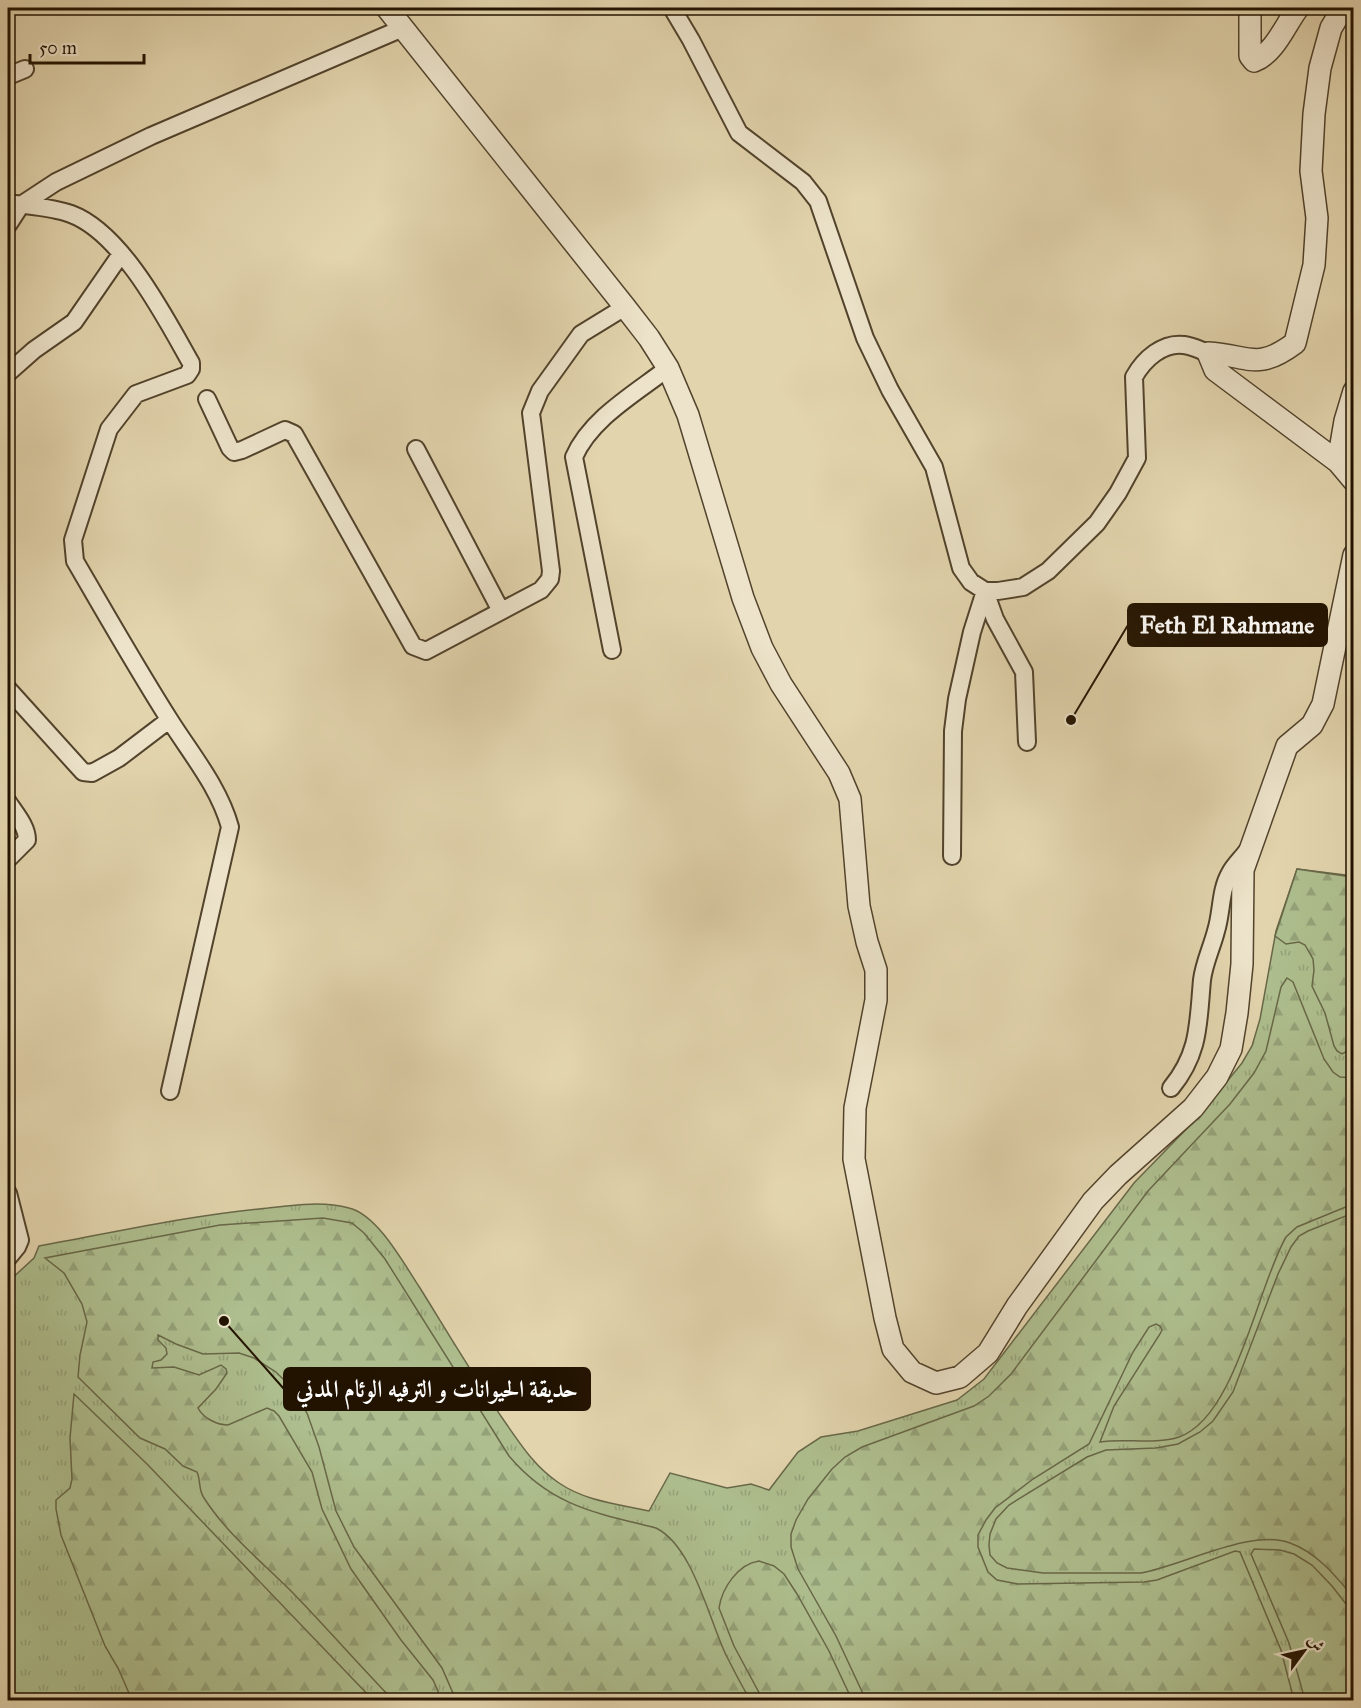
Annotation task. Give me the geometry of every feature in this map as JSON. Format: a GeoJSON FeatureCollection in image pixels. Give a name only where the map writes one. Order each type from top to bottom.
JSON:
{"type":"FeatureCollection","features":[{"type":"Feature","properties":{"kind":"street"},"geometry":{"type":"LineString","coordinates":[[387,8],[650,338],[668,368],[688,415],[743,598],[762,648],[781,684],[839,773],[850,799],[860,906],[876,970],[876,1000],[855,1108],[854,1159],[893,1349],[912,1372],[936,1383],[960,1377],[988,1353],[1017,1306],[1093,1201],[1118,1175],[1193,1108],[1217,1077],[1231,1049],[1237,1013],[1242,964],[1243,870],[1287,746],[1312,725],[1323,704],[1349,599],[1353,555]]}},
{"type":"Feature","properties":{"kind":"street"},"geometry":{"type":"LineString","coordinates":[[672,8],[739,133],[803,182],[818,201],[865,338],[890,390],[934,467],[962,568],[971,582],[985,591],[1023,587],[1048,571],[1096,523],[1118,493],[1137,458],[1134,376],[1141,365],[1169,345],[1185,345],[1208,353],[1221,353],[1246,360],[1266,359],[1281,353],[1295,343],[1314,264],[1317,218],[1311,171],[1314,114],[1320,68],[1331,28],[1343,8]]}},
{"type":"Feature","properties":{"kind":"street"},"geometry":{"type":"LineString","coordinates":[[1250,8],[1250,56],[1254,61],[1263,57],[1270,49],[1298,8]]}},
{"type":"Feature","properties":{"kind":"street"},"geometry":{"type":"LineString","coordinates":[[8,225],[14,204],[56,182],[151,136],[403,28]]}},
{"type":"Feature","properties":{"kind":"street"},"geometry":{"type":"LineString","coordinates":[[8,76],[25,69]]}},
{"type":"Feature","properties":{"kind":"street"},"geometry":{"type":"LineString","coordinates":[[14,204],[71,214],[99,230],[121,254],[156,302],[191,363],[191,369],[187,375],[136,394],[109,429],[73,540],[75,561],[217,795],[230,827],[171,1091]]}},
{"type":"Feature","properties":{"kind":"street"},"geometry":{"type":"LineString","coordinates":[[8,373],[34,350],[74,322],[121,254]]}},
{"type":"Feature","properties":{"kind":"street"},"geometry":{"type":"LineString","coordinates":[[207,399],[234,452],[285,430],[294,434],[414,646],[426,651],[541,590],[550,579],[551,571],[531,413],[540,391],[581,334],[625,307]]}},
{"type":"Feature","properties":{"kind":"street"},"geometry":{"type":"LineString","coordinates":[[1208,353],[1215,370],[1338,462],[1353,481]]}},
{"type":"Feature","properties":{"kind":"street"},"geometry":{"type":"LineString","coordinates":[[612,650],[574,457],[579,447],[602,419],[668,368]]}},
{"type":"Feature","properties":{"kind":"street"},"geometry":{"type":"LineString","coordinates":[[1338,462],[1353,391]]}},
{"type":"Feature","properties":{"kind":"street"},"geometry":{"type":"LineString","coordinates":[[416,449],[501,611]]}},
{"type":"Feature","properties":{"kind":"street"},"geometry":{"type":"LineString","coordinates":[[985,591],[995,620],[1024,672],[1027,742]]}},
{"type":"Feature","properties":{"kind":"street"},"geometry":{"type":"LineString","coordinates":[[952,856],[953,731],[957,699],[972,632],[985,591]]}},
{"type":"Feature","properties":{"kind":"street"},"geometry":{"type":"LineString","coordinates":[[8,688],[82,772],[92,773],[103,769],[170,720]]}},
{"type":"Feature","properties":{"kind":"street"},"geometry":{"type":"LineString","coordinates":[[8,802],[27,833],[27,840],[8,859]]}},
{"type":"Feature","properties":{"kind":"street"},"geometry":{"type":"LineString","coordinates":[[1171,1088],[1184,1072],[1194,1051],[1201,1006],[1202,977],[1217,930],[1225,884],[1230,872],[1249,849]]}},
{"type":"Feature","properties":{"kind":"street"},"geometry":{"type":"LineString","coordinates":[[8,1193],[20,1240],[8,1258]]}},
{"type":"Feature","properties":{"kind":"green space"},"geometry":{"type":"Polygon","coordinates":[[[1297,869],[1353,876],[1353,1700],[8,1700],[8,1282],[34,1258],[39,1246],[154,1224],[239,1211],[308,1204],[349,1208],[360,1212],[370,1220],[398,1254],[517,1439],[550,1477],[569,1489],[591,1498],[649,1511],[670,1473],[727,1488],[751,1484],[769,1490],[798,1452],[821,1437],[858,1431],[957,1400],[984,1379],[1134,1183],[1198,1117],[1242,1063],[1252,1046],[1260,1019],[1276,931],[1297,869]]]}},
{"type":"Feature","properties":{"kind":"green space"},"geometry":{"type":"Polygon","coordinates":[[[1297,869],[1352,877],[1353,1048],[1342,1054],[1334,1046],[1325,1013],[1312,986],[1313,959],[1305,945],[1299,942],[1286,944],[1275,936],[1297,869]]]}},
{"type":"Feature","properties":{"kind":"green space"},"geometry":{"type":"Polygon","coordinates":[[[1287,978],[1293,982],[1324,1059],[1333,1072],[1340,1077],[1353,1078],[1353,1204],[1297,1227],[1286,1237],[1275,1259],[1230,1378],[1216,1404],[1199,1425],[1179,1437],[1169,1439],[1100,1442],[1114,1406],[1162,1330],[1156,1324],[1149,1327],[1133,1352],[1089,1444],[1033,1479],[995,1508],[978,1535],[978,1547],[988,1572],[997,1580],[1018,1584],[1144,1582],[1157,1580],[1235,1551],[1240,1552],[1281,1650],[1294,1700],[866,1700],[836,1636],[798,1569],[791,1547],[791,1534],[808,1499],[832,1469],[845,1457],[862,1447],[974,1406],[989,1396],[1011,1374],[1148,1191],[1230,1104],[1254,1073],[1266,1051],[1281,987],[1287,978]]]}},
{"type":"Feature","properties":{"kind":"green space"},"geometry":{"type":"Polygon","coordinates":[[[1353,1213],[1353,1597],[1332,1573],[1308,1552],[1290,1543],[1274,1540],[1256,1540],[1237,1544],[1141,1573],[1043,1573],[1007,1568],[997,1563],[990,1555],[990,1534],[996,1519],[1009,1505],[1087,1457],[1106,1450],[1156,1448],[1178,1444],[1200,1432],[1213,1421],[1233,1392],[1278,1274],[1291,1247],[1299,1236],[1308,1231],[1353,1213]]]}},
{"type":"Feature","properties":{"kind":"green space"},"geometry":{"type":"Polygon","coordinates":[[[323,1218],[352,1223],[364,1233],[385,1259],[509,1456],[525,1473],[558,1497],[576,1505],[656,1528],[669,1537],[690,1567],[726,1655],[750,1700],[456,1700],[442,1668],[354,1547],[336,1511],[319,1447],[307,1413],[289,1385],[276,1372],[254,1358],[239,1353],[203,1354],[158,1335],[158,1340],[166,1348],[167,1354],[161,1360],[153,1362],[152,1368],[174,1367],[199,1375],[221,1365],[226,1369],[227,1373],[216,1389],[198,1408],[207,1418],[228,1425],[267,1408],[279,1416],[312,1472],[322,1509],[351,1569],[401,1640],[433,1680],[439,1700],[393,1700],[292,1592],[223,1524],[202,1495],[197,1472],[183,1466],[165,1449],[140,1438],[78,1377],[87,1322],[82,1304],[64,1273],[45,1258],[220,1225],[323,1218]]]}},
{"type":"Feature","properties":{"kind":"green space"},"geometry":{"type":"Polygon","coordinates":[[[74,1394],[147,1464],[373,1700],[132,1700],[105,1646],[61,1535],[56,1509],[56,1500],[70,1488],[72,1479],[70,1438],[74,1394]]]}},
{"type":"Feature","properties":{"kind":"green space"},"geometry":{"type":"Polygon","coordinates":[[[1254,1549],[1280,1550],[1294,1554],[1312,1565],[1353,1613],[1353,1700],[1305,1700],[1289,1643],[1251,1554],[1254,1549]]]}},
{"type":"Feature","properties":{"kind":"green space"},"geometry":{"type":"Polygon","coordinates":[[[759,1561],[774,1566],[784,1574],[829,1651],[852,1700],[763,1700],[734,1646],[719,1608],[727,1585],[732,1578],[744,1567],[759,1561]]]}},
{"type":"Feature","properties":{"kind":"place","name":"Feth El Rahmane"},"geometry":{"type":"Point","coordinates":[1071,720]}},
{"type":"Feature","properties":{"kind":"place","name":"حديقة الحيوانات و الترفيه الوئام المدني"},"geometry":{"type":"Point","coordinates":[224,1321]}}]}
